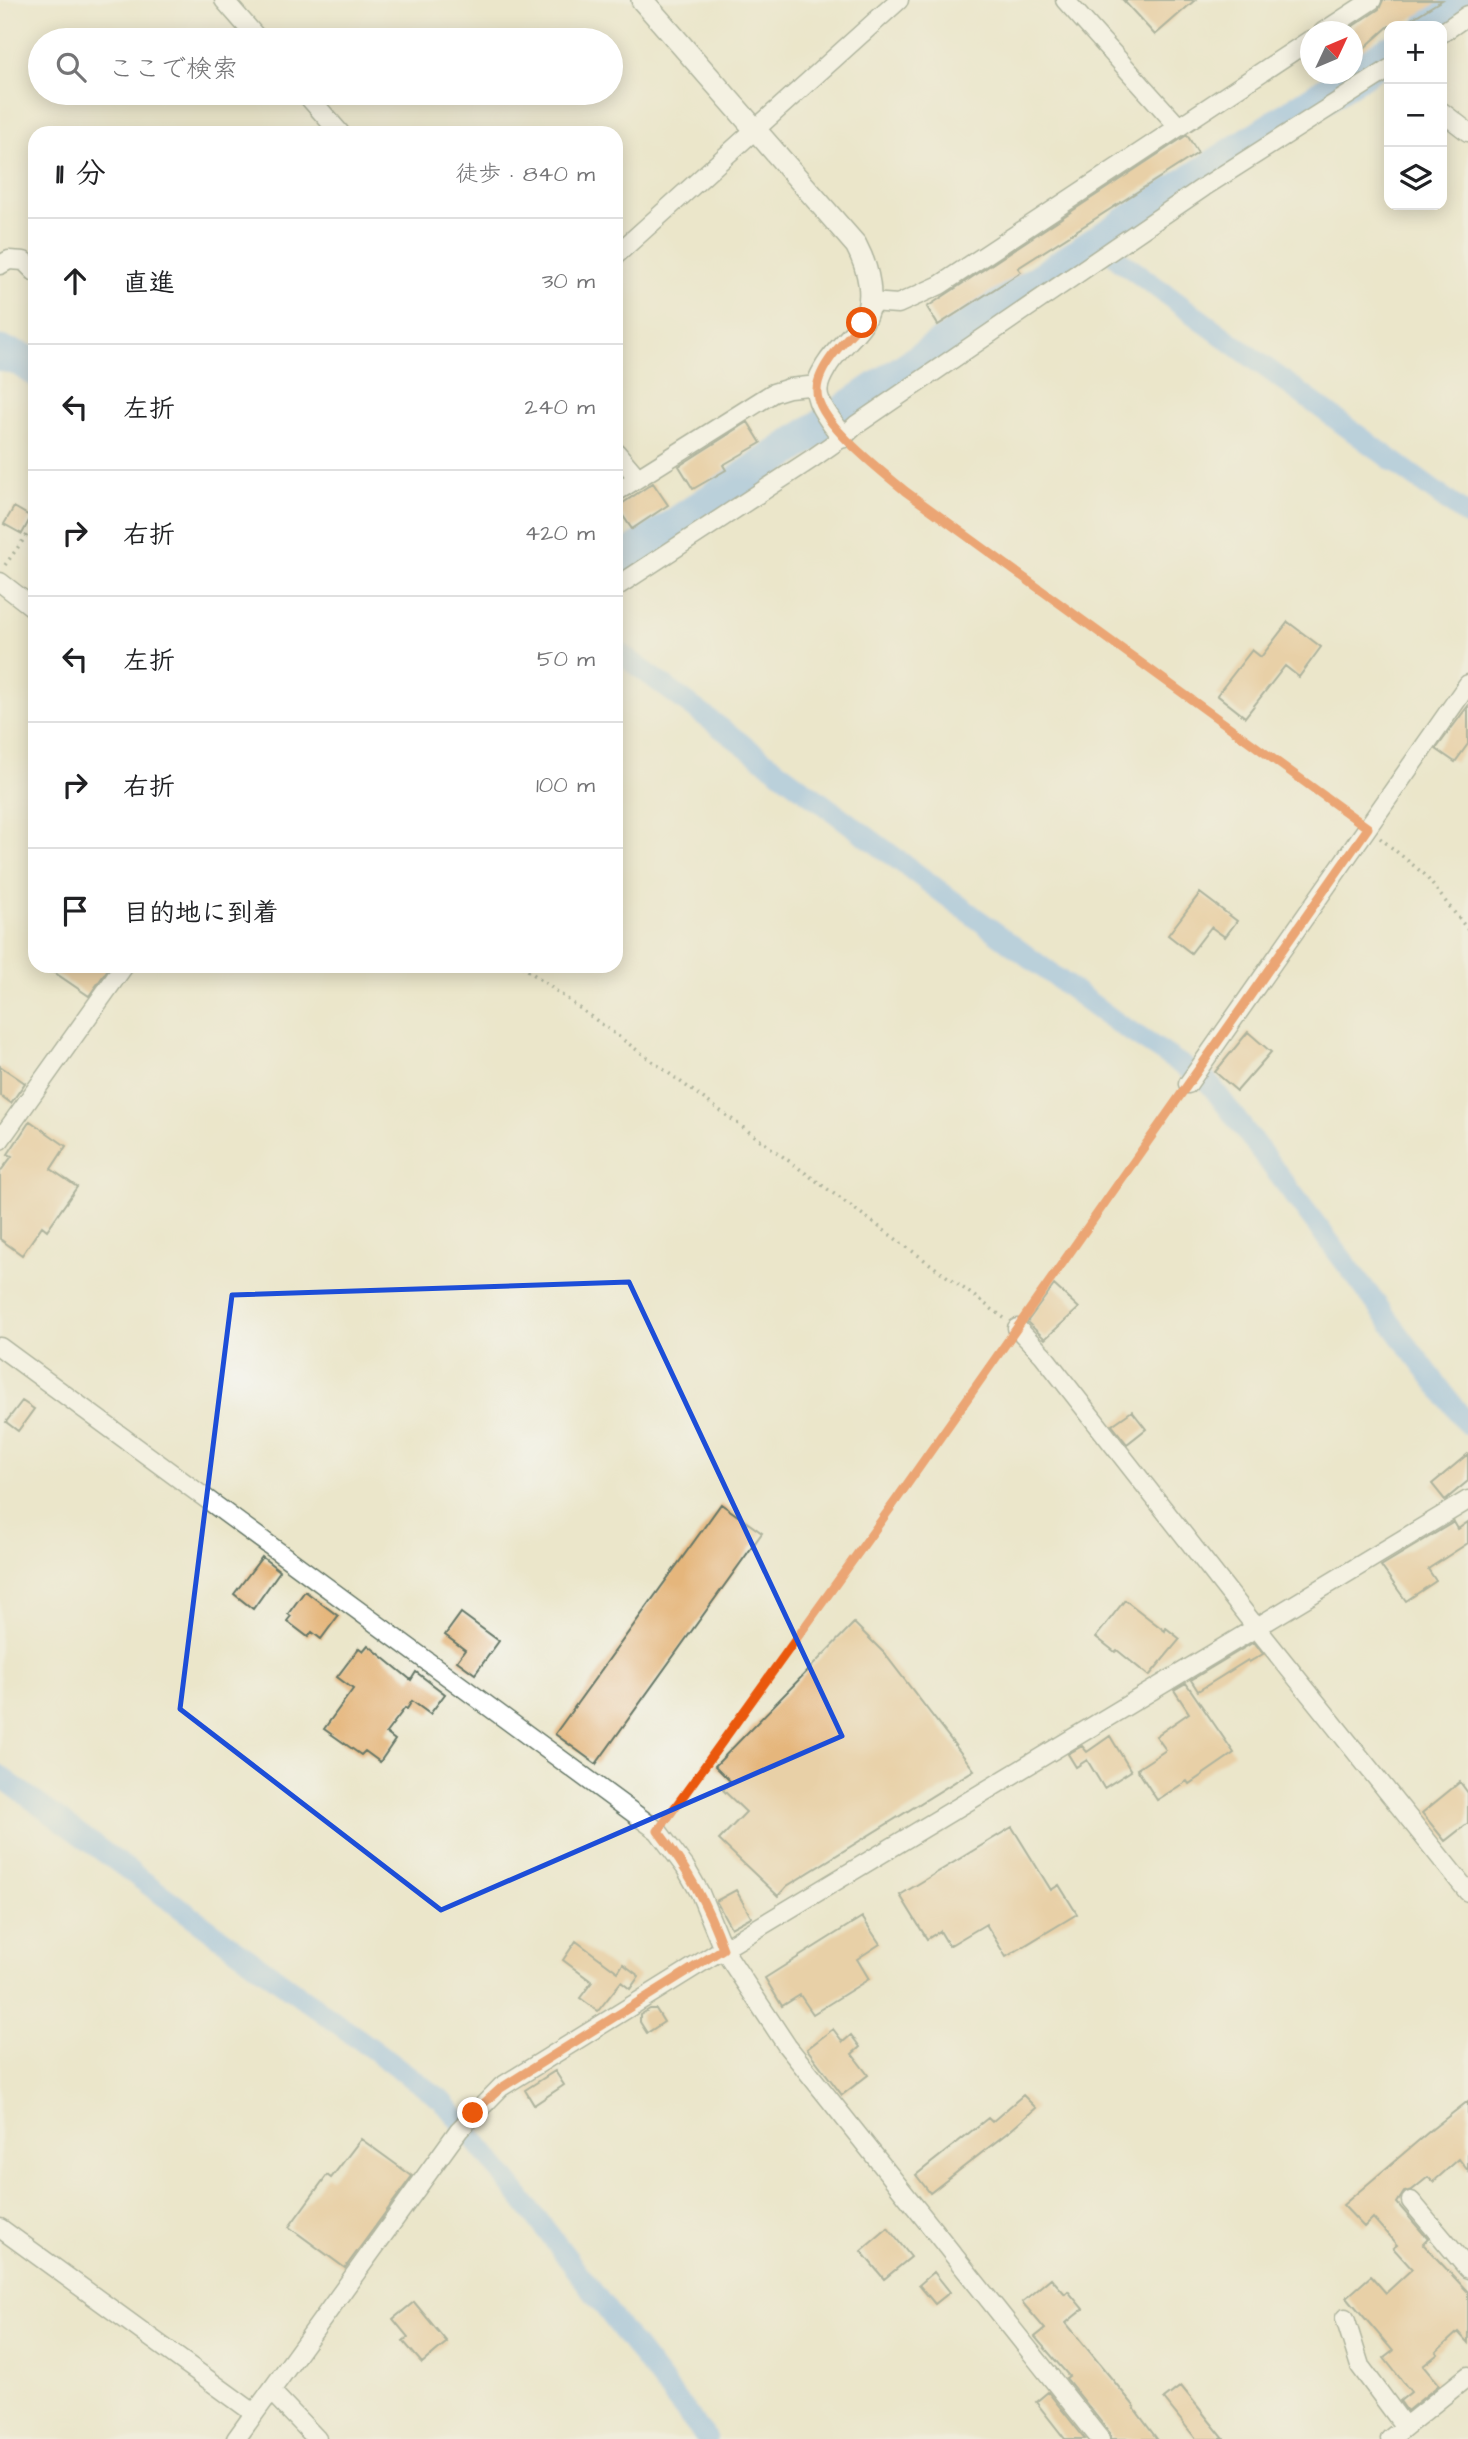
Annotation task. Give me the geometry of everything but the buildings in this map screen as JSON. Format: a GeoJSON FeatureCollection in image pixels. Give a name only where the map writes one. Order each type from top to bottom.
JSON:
{"type":"FeatureCollection","features":[{"type":"Feature","properties":{"kind":"street"},"geometry":{"type":"LineString","coordinates":[[224,0],[248,28]]}},
{"type":"Feature","properties":{"kind":"street"},"geometry":{"type":"LineString","coordinates":[[642,0],[856,246],[867,267],[870,302],[862,323],[837,349],[821,375],[816,392],[840,434]]}},
{"type":"Feature","properties":{"kind":"street"},"geometry":{"type":"LineString","coordinates":[[623,249],[899,0]]}},
{"type":"Feature","properties":{"kind":"street"},"geometry":{"type":"LineString","coordinates":[[1065,0],[1178,126]]}},
{"type":"Feature","properties":{"kind":"street"},"geometry":{"type":"LineString","coordinates":[[1340,21],[1372,0]]}},
{"type":"Feature","properties":{"kind":"street"},"geometry":{"type":"LineString","coordinates":[[1447,30],[1468,15]]}},
{"type":"Feature","properties":{"kind":"street"},"geometry":{"type":"LineString","coordinates":[[870,302],[898,304],[940,285],[1300,47]]}},
{"type":"Feature","properties":{"kind":"street"},"geometry":{"type":"LineString","coordinates":[[623,582],[1204,187],[1384,74]]}},
{"type":"Feature","properties":{"kind":"street"},"geometry":{"type":"LineString","coordinates":[[316,105],[334,126]]}},
{"type":"Feature","properties":{"kind":"street"},"geometry":{"type":"LineString","coordinates":[[1447,116],[1468,132]]}},
{"type":"Feature","properties":{"kind":"street"},"geometry":{"type":"LineString","coordinates":[[0,265],[9,260],[24,261],[28,265]]}},
{"type":"Feature","properties":{"kind":"street"},"geometry":{"type":"LineString","coordinates":[[623,488],[773,393],[789,388],[818,385]]}},
{"type":"Feature","properties":{"kind":"street"},"geometry":{"type":"LineString","coordinates":[[623,460],[638,478]]}},
{"type":"Feature","properties":{"kind":"street"},"geometry":{"type":"LineString","coordinates":[[0,582],[28,604]]}},
{"type":"Feature","properties":{"kind":"street"},"geometry":{"type":"LineString","coordinates":[[1188,1084],[1468,684]]}},
{"type":"Feature","properties":{"kind":"street"},"geometry":{"type":"LineString","coordinates":[[0,1140],[119,973]]}},
{"type":"Feature","properties":{"kind":"street"},"geometry":{"type":"LineString","coordinates":[[1017,1328],[1043,1355],[1468,1892]]}},
{"type":"Feature","properties":{"kind":"street"},"geometry":{"type":"LineString","coordinates":[[0,1347],[658,1831],[701,1893],[723,1949],[787,2046],[1100,2439]]}},
{"type":"Feature","properties":{"kind":"street"},"geometry":{"type":"LineString","coordinates":[[236,2439],[459,2130],[473,2113],[501,2088],[723,1949],[1468,1500]]}},
{"type":"Feature","properties":{"kind":"street"},"geometry":{"type":"LineString","coordinates":[[1411,2201],[1468,2269]]}},
{"type":"Feature","properties":{"kind":"street"},"geometry":{"type":"LineString","coordinates":[[0,2228],[254,2413]]}},
{"type":"Feature","properties":{"kind":"street"},"geometry":{"type":"LineString","coordinates":[[1345,2318],[1360,2367],[1405,2427]]}},
{"type":"Feature","properties":{"kind":"street"},"geometry":{"type":"LineString","coordinates":[[1390,2439],[1468,2376]]}},
{"type":"Feature","properties":{"kind":"street"},"geometry":{"type":"LineString","coordinates":[[271,2391],[317,2439]]}},
{"type":"Feature","properties":{"kind":"path"},"geometry":{"type":"LineString","coordinates":[[840,434],[905,491],[1368,828],[1424,874],[1468,930]]}},
{"type":"Feature","properties":{"kind":"path"},"geometry":{"type":"LineString","coordinates":[[0,573],[28,534]]}},
{"type":"Feature","properties":{"kind":"path"},"geometry":{"type":"LineString","coordinates":[[532,973],[1017,1328]]}},
{"type":"Feature","properties":{"kind":"path"},"geometry":{"type":"LineString","coordinates":[[658,1831],[1188,1084]]}},
{"type":"Feature","properties":{"kind":"highlighted area"},"geometry":{"type":"Polygon","coordinates":[[[629,1282],[842,1736],[441,1910],[180,1709],[232,1295],[629,1282]]]}},
{"type":"Feature","properties":{"kind":"waterway"},"geometry":{"type":"LineString","coordinates":[[1439,21],[1468,2]]}},
{"type":"Feature","properties":{"kind":"waterway"},"geometry":{"type":"LineString","coordinates":[[623,560],[984,317],[1384,56]]}},
{"type":"Feature","properties":{"kind":"waterway"},"geometry":{"type":"LineString","coordinates":[[1101,243],[1122,262],[1468,516]]}},
{"type":"Feature","properties":{"kind":"waterway"},"geometry":{"type":"LineString","coordinates":[[0,353],[28,364]]}},
{"type":"Feature","properties":{"kind":"waterway"},"geometry":{"type":"LineString","coordinates":[[623,655],[1116,1022],[1209,1083],[1468,1425]]}},
{"type":"Feature","properties":{"kind":"waterway"},"geometry":{"type":"LineString","coordinates":[[0,1776],[442,2100],[510,2183],[707,2439]]}},
{"type":"Feature","properties":{"kind":"route"},"geometry":{"type":"LineString","coordinates":[[473,2113],[501,2088],[723,1949],[701,1893],[658,1831],[894,1503],[1368,828],[905,491],[843,437],[824,410],[816,392],[821,375],[837,349],[862,323]]}}]}
